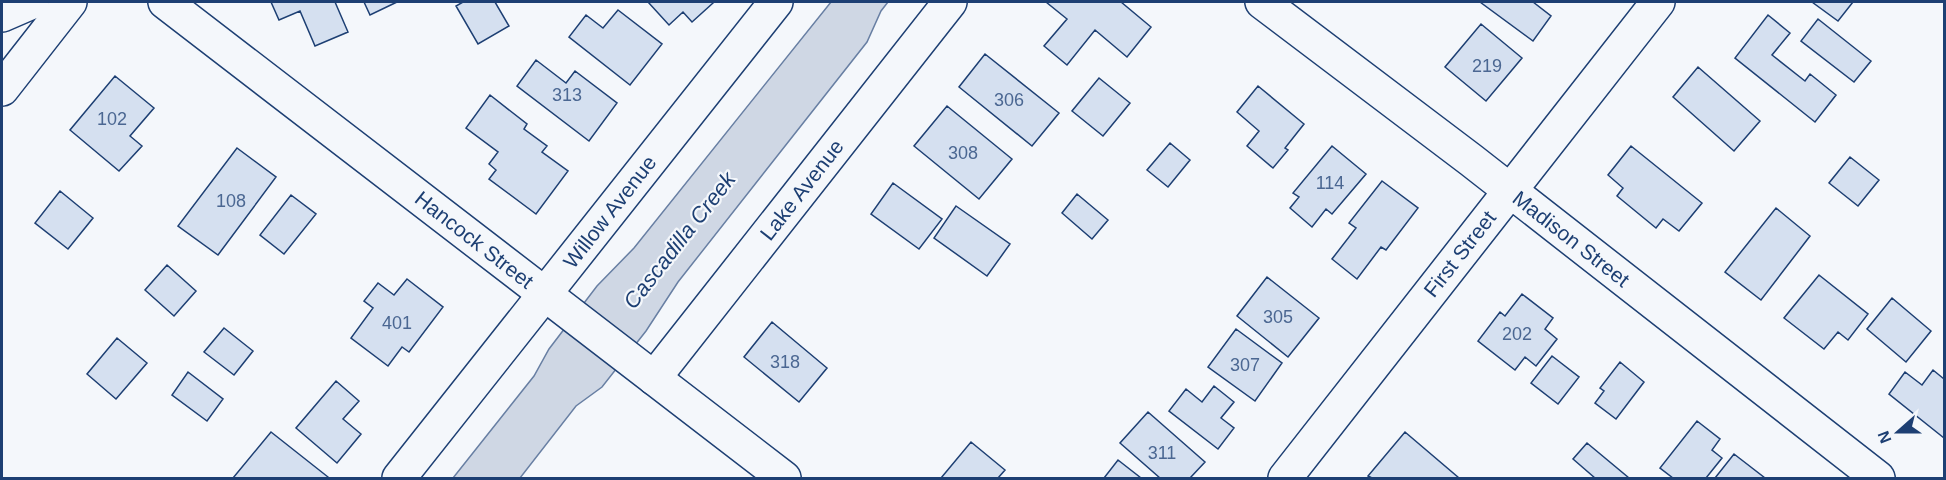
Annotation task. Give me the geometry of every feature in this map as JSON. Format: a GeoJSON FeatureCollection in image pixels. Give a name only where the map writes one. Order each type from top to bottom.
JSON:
{"type":"FeatureCollection","features":[{"type":"Feature","properties":{"kind":"street"},"geometry":{"type":"LineString","coordinates":[[2,15],[32,2]]}},
{"type":"Feature","properties":{"kind":"street"},"geometry":{"type":"LineString","coordinates":[[2,88],[70,2]]}},
{"type":"Feature","properties":{"kind":"street","name":"Hancock Street"},"geometry":{"type":"LineString","coordinates":[[165,2],[784,478]]}},
{"type":"Feature","properties":{"kind":"street","name":"Willow Avenue"},"geometry":{"type":"LineString","coordinates":[[399,478],[556,303],[776,2]]}},
{"type":"Feature","properties":{"kind":"street","name":"Lake Avenue"},"geometry":{"type":"LineString","coordinates":[[646,372],[950,2]]}},
{"type":"Feature","properties":{"kind":"street","name":"Madison Street"},"geometry":{"type":"LineString","coordinates":[[1262,2],[1510,190],[1878,478]]}},
{"type":"Feature","properties":{"kind":"street","name":"First Street"},"geometry":{"type":"LineString","coordinates":[[1285,478],[1658,2]]}},
{"type":"Feature","properties":{"kind":"water","name":"Cascadilla Creek"},"geometry":{"type":"Polygon","coordinates":[[[831,2],[888,2],[881,11],[867,42],[678,282],[646,331],[602,387],[576,406],[520,478],[453,478],[534,376],[549,349],[597,286],[634,248],[831,2]]]}},
{"type":"Feature","properties":{"kind":"building"},"geometry":{"type":"Polygon","coordinates":[[[271,2],[335,2],[348,32],[315,46],[300,11],[279,20],[271,2]]]}},
{"type":"Feature","properties":{"kind":"building"},"geometry":{"type":"Polygon","coordinates":[[[364,2],[397,2],[370,15],[364,2]]]}},
{"type":"Feature","properties":{"kind":"building"},"geometry":{"type":"Polygon","coordinates":[[[463,2],[495,2],[509,26],[478,44],[456,6],[463,2]]]}},
{"type":"Feature","properties":{"kind":"building"},"geometry":{"type":"Polygon","coordinates":[[[648,2],[713,3],[692,22],[683,12],[669,25],[648,2]]]}},
{"type":"Feature","properties":{"kind":"building"},"geometry":{"type":"Polygon","coordinates":[[[1046,2],[1121,2],[1151,27],[1127,57],[1095,30],[1067,65],[1044,46],[1067,19],[1046,2]]]}},
{"type":"Feature","properties":{"kind":"building"},"geometry":{"type":"Polygon","coordinates":[[[1480,2],[1533,2],[1551,16],[1533,41],[1480,2]]]}},
{"type":"Feature","properties":{"kind":"building"},"geometry":{"type":"Polygon","coordinates":[[[1812,2],[1853,2],[1838,21],[1812,2]]]}},
{"type":"Feature","properties":{"kind":"building"},"geometry":{"type":"Polygon","coordinates":[[[618,10],[662,44],[630,85],[569,37],[586,15],[603,28],[618,10]]]}},
{"type":"Feature","properties":{"kind":"building"},"geometry":{"type":"Polygon","coordinates":[[[1768,15],[1790,33],[1772,55],[1805,81],[1810,74],[1836,95],[1815,122],[1735,58],[1768,15]]]}},
{"type":"Feature","properties":{"kind":"building"},"geometry":{"type":"Polygon","coordinates":[[[1818,19],[1871,61],[1854,82],[1801,41],[1818,19]]]}},
{"type":"Feature","properties":{"kind":"building"},"geometry":{"type":"Polygon","coordinates":[[[1481,24],[1522,58],[1486,101],[1445,67],[1481,24]]]}},
{"type":"Feature","properties":{"kind":"building"},"geometry":{"type":"Polygon","coordinates":[[[985,54],[1059,113],[1032,146],[959,87],[985,54]]]}},
{"type":"Feature","properties":{"kind":"building"},"geometry":{"type":"Polygon","coordinates":[[[536,60],[566,83],[575,71],[617,103],[589,141],[517,86],[536,60]]]}},
{"type":"Feature","properties":{"kind":"building"},"geometry":{"type":"Polygon","coordinates":[[[1698,67],[1760,121],[1734,151],[1673,97],[1698,67]]]}},
{"type":"Feature","properties":{"kind":"building"},"geometry":{"type":"Polygon","coordinates":[[[115,76],[154,108],[130,136],[142,146],[119,171],[70,130],[115,76]]]}},
{"type":"Feature","properties":{"kind":"building"},"geometry":{"type":"Polygon","coordinates":[[[1099,78],[1130,103],[1103,136],[1072,111],[1099,78]]]}},
{"type":"Feature","properties":{"kind":"building"},"geometry":{"type":"Polygon","coordinates":[[[1258,86],[1304,124],[1285,148],[1288,150],[1273,168],[1247,146],[1259,131],[1237,112],[1258,86]]]}},
{"type":"Feature","properties":{"kind":"building"},"geometry":{"type":"Polygon","coordinates":[[[490,95],[527,124],[524,129],[547,146],[542,152],[568,171],[536,214],[489,179],[496,170],[489,164],[498,152],[466,128],[490,95]]]}},
{"type":"Feature","properties":{"kind":"building"},"geometry":{"type":"Polygon","coordinates":[[[947,106],[1012,159],[979,199],[914,146],[947,106]]]}},
{"type":"Feature","properties":{"kind":"building"},"geometry":{"type":"Polygon","coordinates":[[[1170,143],[1190,160],[1168,187],[1147,170],[1170,143]]]}},
{"type":"Feature","properties":{"kind":"building"},"geometry":{"type":"Polygon","coordinates":[[[1332,146],[1366,174],[1332,214],[1326,209],[1312,227],[1290,208],[1299,197],[1293,193],[1332,146]]]}},
{"type":"Feature","properties":{"kind":"building"},"geometry":{"type":"Polygon","coordinates":[[[1631,146],[1702,203],[1679,231],[1663,219],[1656,228],[1617,196],[1623,188],[1608,175],[1631,146]]]}},
{"type":"Feature","properties":{"kind":"building"},"geometry":{"type":"Polygon","coordinates":[[[237,148],[276,177],[218,255],[178,226],[237,148]]]}},
{"type":"Feature","properties":{"kind":"building"},"geometry":{"type":"Polygon","coordinates":[[[1850,157],[1879,180],[1858,206],[1829,183],[1850,157]]]}},
{"type":"Feature","properties":{"kind":"building"},"geometry":{"type":"Polygon","coordinates":[[[1382,181],[1418,208],[1386,250],[1381,247],[1357,279],[1332,259],[1356,228],[1349,223],[1382,181]]]}},
{"type":"Feature","properties":{"kind":"building"},"geometry":{"type":"Polygon","coordinates":[[[893,183],[942,219],[919,249],[871,214],[893,183]]]}},
{"type":"Feature","properties":{"kind":"building"},"geometry":{"type":"Polygon","coordinates":[[[60,191],[93,218],[68,249],[35,223],[60,191]]]}},
{"type":"Feature","properties":{"kind":"building"},"geometry":{"type":"Polygon","coordinates":[[[1077,194],[1108,220],[1092,239],[1062,213],[1077,194]]]}},
{"type":"Feature","properties":{"kind":"building"},"geometry":{"type":"Polygon","coordinates":[[[291,195],[316,214],[284,254],[260,235],[291,195]]]}},
{"type":"Feature","properties":{"kind":"building"},"geometry":{"type":"Polygon","coordinates":[[[956,206],[1010,244],[987,276],[934,238],[956,206]]]}},
{"type":"Feature","properties":{"kind":"building"},"geometry":{"type":"Polygon","coordinates":[[[1776,208],[1810,236],[1761,300],[1725,272],[1776,208]]]}},
{"type":"Feature","properties":{"kind":"building"},"geometry":{"type":"Polygon","coordinates":[[[167,265],[196,291],[174,316],[145,290],[167,265]]]}},
{"type":"Feature","properties":{"kind":"building"},"geometry":{"type":"Polygon","coordinates":[[[1819,275],[1868,314],[1848,340],[1838,332],[1824,349],[1784,318],[1819,275]]]}},
{"type":"Feature","properties":{"kind":"building"},"geometry":{"type":"Polygon","coordinates":[[[1267,277],[1319,318],[1288,357],[1237,316],[1267,277]]]}},
{"type":"Feature","properties":{"kind":"building"},"geometry":{"type":"Polygon","coordinates":[[[407,279],[443,307],[409,352],[402,347],[388,366],[351,338],[373,308],[364,301],[378,283],[394,295],[407,279]]]}},
{"type":"Feature","properties":{"kind":"building"},"geometry":{"type":"Polygon","coordinates":[[[1522,294],[1553,318],[1545,329],[1557,339],[1536,366],[1525,357],[1515,370],[1478,341],[1500,312],[1505,316],[1522,294]]]}},
{"type":"Feature","properties":{"kind":"building"},"geometry":{"type":"Polygon","coordinates":[[[1892,298],[1931,331],[1906,362],[1867,329],[1892,298]]]}},
{"type":"Feature","properties":{"kind":"building"},"geometry":{"type":"Polygon","coordinates":[[[772,322],[827,368],[799,402],[744,357],[772,322]]]}},
{"type":"Feature","properties":{"kind":"building"},"geometry":{"type":"Polygon","coordinates":[[[224,328],[253,351],[234,375],[204,352],[224,328]]]}},
{"type":"Feature","properties":{"kind":"building"},"geometry":{"type":"Polygon","coordinates":[[[1236,329],[1282,363],[1255,401],[1208,367],[1236,329]]]}},
{"type":"Feature","properties":{"kind":"building"},"geometry":{"type":"Polygon","coordinates":[[[117,338],[147,363],[116,399],[87,374],[117,338]]]}},
{"type":"Feature","properties":{"kind":"building"},"geometry":{"type":"Polygon","coordinates":[[[1552,356],[1579,377],[1558,404],[1531,383],[1552,356]]]}},
{"type":"Feature","properties":{"kind":"building"},"geometry":{"type":"Polygon","coordinates":[[[1620,362],[1644,382],[1616,419],[1595,403],[1604,391],[1600,388],[1620,362]]]}},
{"type":"Feature","properties":{"kind":"building"},"geometry":{"type":"Polygon","coordinates":[[[1933,370],[1944,379],[1944,438],[1889,394],[1905,372],[1922,385],[1933,370]]]}},
{"type":"Feature","properties":{"kind":"building"},"geometry":{"type":"Polygon","coordinates":[[[188,372],[223,399],[207,421],[172,395],[188,372]]]}},
{"type":"Feature","properties":{"kind":"building"},"geometry":{"type":"Polygon","coordinates":[[[336,381],[359,401],[343,419],[361,434],[337,463],[296,428],[336,381]]]}},
{"type":"Feature","properties":{"kind":"building"},"geometry":{"type":"Polygon","coordinates":[[[1214,386],[1234,402],[1221,418],[1234,428],[1218,449],[1169,411],[1186,389],[1202,402],[1214,386]]]}},
{"type":"Feature","properties":{"kind":"building"},"geometry":{"type":"Polygon","coordinates":[[[1148,412],[1205,462],[1190,478],[1160,478],[1120,443],[1148,412]]]}},
{"type":"Feature","properties":{"kind":"building"},"geometry":{"type":"Polygon","coordinates":[[[1697,421],[1720,439],[1712,450],[1722,458],[1706,478],[1673,478],[1660,468],[1697,421]]]}},
{"type":"Feature","properties":{"kind":"building"},"geometry":{"type":"Polygon","coordinates":[[[271,432],[328,477],[233,478],[271,432]]]}},
{"type":"Feature","properties":{"kind":"building"},"geometry":{"type":"Polygon","coordinates":[[[1405,432],[1459,478],[1372,478],[1368,476],[1405,432]]]}},
{"type":"Feature","properties":{"kind":"building"},"geometry":{"type":"Polygon","coordinates":[[[971,442],[1005,470],[998,478],[941,478],[971,442]]]}},
{"type":"Feature","properties":{"kind":"building"},"geometry":{"type":"Polygon","coordinates":[[[1587,443],[1629,478],[1595,478],[1573,459],[1587,443]]]}},
{"type":"Feature","properties":{"kind":"building"},"geometry":{"type":"Polygon","coordinates":[[[1734,454],[1765,478],[1715,478],[1734,454]]]}},
{"type":"Feature","properties":{"kind":"building"},"geometry":{"type":"Polygon","coordinates":[[[1118,460],[1141,478],[1104,478],[1118,460]]]}}]}
